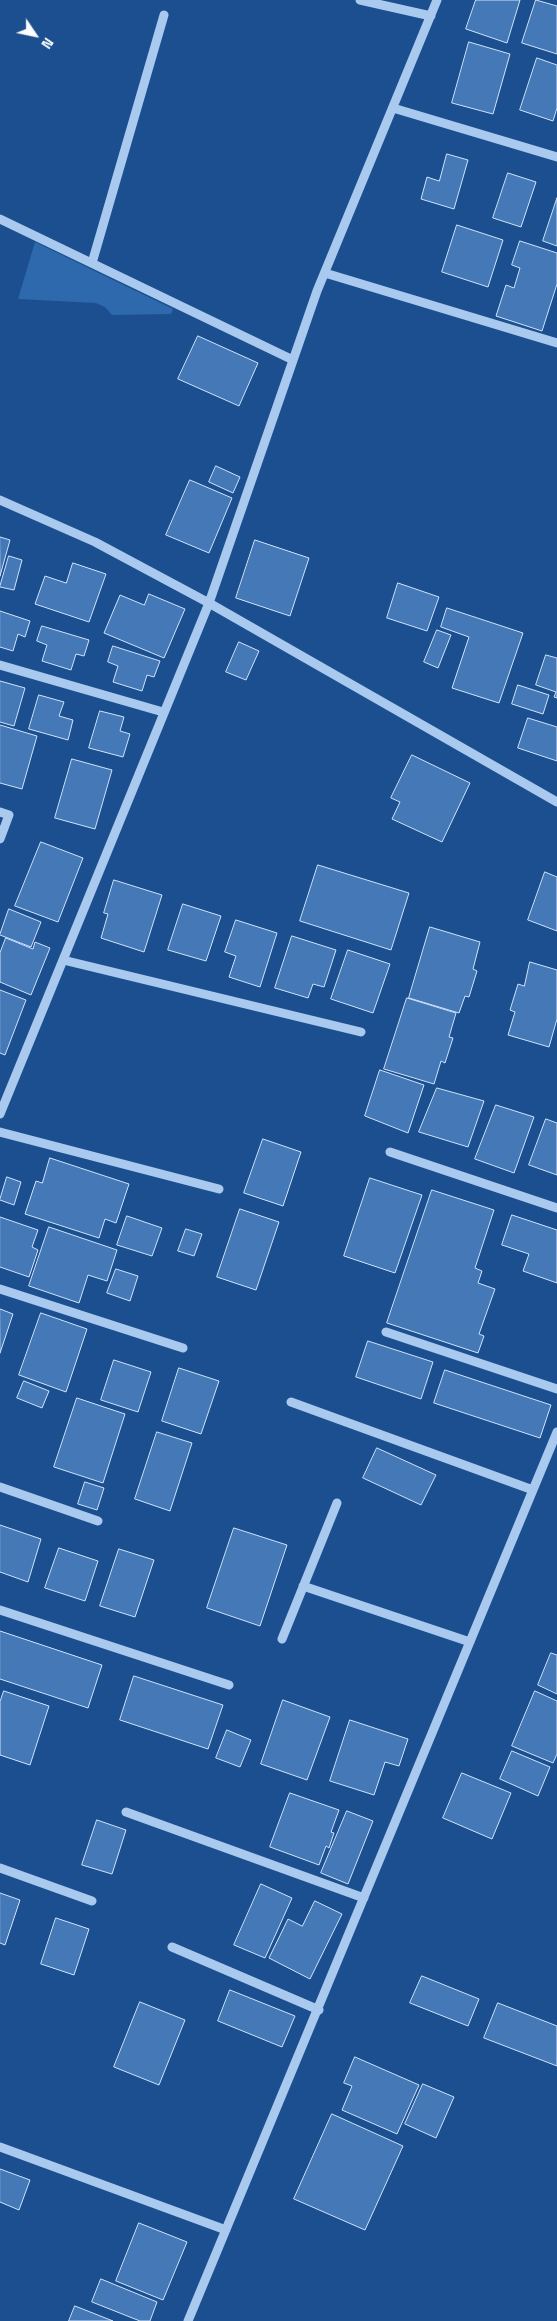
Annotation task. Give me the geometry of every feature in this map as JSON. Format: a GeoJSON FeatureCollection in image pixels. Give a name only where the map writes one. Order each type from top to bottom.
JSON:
{"type":"FeatureCollection","features":[{"type":"Feature","properties":{"kind":"street"},"geometry":{"type":"LineString","coordinates":[[360,0],[430,16]]}},
{"type":"Feature","properties":{"kind":"street"},"geometry":{"type":"LineString","coordinates":[[0,1114],[209,603],[325,273],[437,0]]}},
{"type":"Feature","properties":{"kind":"street"},"geometry":{"type":"LineString","coordinates":[[92,263],[164,16]]}},
{"type":"Feature","properties":{"kind":"street"},"geometry":{"type":"LineString","coordinates":[[393,108],[557,157]]}},
{"type":"Feature","properties":{"kind":"street"},"geometry":{"type":"LineString","coordinates":[[0,219],[293,360]]}},
{"type":"Feature","properties":{"kind":"street"},"geometry":{"type":"LineString","coordinates":[[325,273],[557,343]]}},
{"type":"Feature","properties":{"kind":"street"},"geometry":{"type":"LineString","coordinates":[[0,500],[95,542],[209,603],[557,802]]}},
{"type":"Feature","properties":{"kind":"street"},"geometry":{"type":"LineString","coordinates":[[0,665],[163,712]]}},
{"type":"Feature","properties":{"kind":"street"},"geometry":{"type":"LineString","coordinates":[[0,812],[9,815],[0,839]]}},
{"type":"Feature","properties":{"kind":"street"},"geometry":{"type":"LineString","coordinates":[[62,960],[361,1032]]}},
{"type":"Feature","properties":{"kind":"street"},"geometry":{"type":"LineString","coordinates":[[0,1132],[219,1189]]}},
{"type":"Feature","properties":{"kind":"street"},"geometry":{"type":"LineString","coordinates":[[390,1152],[557,1208]]}},
{"type":"Feature","properties":{"kind":"street"},"geometry":{"type":"LineString","coordinates":[[0,1289],[183,1348]]}},
{"type":"Feature","properties":{"kind":"street"},"geometry":{"type":"LineString","coordinates":[[386,1332],[557,1389]]}},
{"type":"Feature","properties":{"kind":"street"},"geometry":{"type":"LineString","coordinates":[[291,1402],[533,1490]]}},
{"type":"Feature","properties":{"kind":"street"},"geometry":{"type":"LineString","coordinates":[[188,2321],[319,2010],[557,1432]]}},
{"type":"Feature","properties":{"kind":"street"},"geometry":{"type":"LineString","coordinates":[[0,1488],[98,1521]]}},
{"type":"Feature","properties":{"kind":"street"},"geometry":{"type":"LineString","coordinates":[[282,1639],[337,1504]]}},
{"type":"Feature","properties":{"kind":"street"},"geometry":{"type":"LineString","coordinates":[[303,1586],[470,1642]]}},
{"type":"Feature","properties":{"kind":"street"},"geometry":{"type":"LineString","coordinates":[[0,1610],[229,1685]]}},
{"type":"Feature","properties":{"kind":"street"},"geometry":{"type":"LineString","coordinates":[[126,1812],[364,1898]]}},
{"type":"Feature","properties":{"kind":"street"},"geometry":{"type":"LineString","coordinates":[[0,1868],[92,1901]]}},
{"type":"Feature","properties":{"kind":"street"},"geometry":{"type":"LineString","coordinates":[[172,1947],[319,2010]]}},
{"type":"Feature","properties":{"kind":"street"},"geometry":{"type":"LineString","coordinates":[[0,2147],[226,2230]]}},
{"type":"Feature","properties":{"kind":"shaded area"},"geometry":{"type":"Polygon","coordinates":[[[35,242],[173,309],[171,314],[112,315],[105,307],[96,303],[18,299],[35,242]]]}},
{"type":"Feature","properties":{"kind":"building"},"geometry":{"type":"Polygon","coordinates":[[[476,0],[520,0],[507,43],[466,29],[476,0]]]}},
{"type":"Feature","properties":{"kind":"building"},"geometry":{"type":"Polygon","coordinates":[[[536,0],[557,6],[557,54],[522,43],[536,0]]]}},
{"type":"Feature","properties":{"kind":"building"},"geometry":{"type":"Polygon","coordinates":[[[469,42],[510,54],[493,114],[452,103],[469,42]]]}},
{"type":"Feature","properties":{"kind":"building"},"geometry":{"type":"Polygon","coordinates":[[[537,58],[557,65],[557,108],[553,121],[520,110],[537,58]]]}},
{"type":"Feature","properties":{"kind":"building"},"geometry":{"type":"Polygon","coordinates":[[[447,154],[468,160],[454,209],[421,199],[427,177],[439,181],[447,154]]]}},
{"type":"Feature","properties":{"kind":"building"},"geometry":{"type":"Polygon","coordinates":[[[508,173],[536,182],[521,227],[493,218],[508,173]]]}},
{"type":"Feature","properties":{"kind":"building"},"geometry":{"type":"Polygon","coordinates":[[[557,198],[557,246],[543,241],[557,198]]]}},
{"type":"Feature","properties":{"kind":"building"},"geometry":{"type":"Polygon","coordinates":[[[457,225],[503,240],[488,287],[442,272],[457,225]]]}},
{"type":"Feature","properties":{"kind":"building"},"geometry":{"type":"Polygon","coordinates":[[[520,241],[557,253],[557,284],[542,331],[496,316],[506,285],[514,288],[520,268],[512,265],[520,241]]]}},
{"type":"Feature","properties":{"kind":"building"},"geometry":{"type":"Polygon","coordinates":[[[198,336],[258,363],[239,406],[178,379],[198,336]]]}},
{"type":"Feature","properties":{"kind":"building"},"geometry":{"type":"Polygon","coordinates":[[[216,466],[240,477],[233,493],[209,482],[216,466]]]}},
{"type":"Feature","properties":{"kind":"building"},"geometry":{"type":"Polygon","coordinates":[[[190,480],[232,498],[209,553],[166,535],[190,480]]]}},
{"type":"Feature","properties":{"kind":"building"},"geometry":{"type":"Polygon","coordinates":[[[0,537],[10,540],[0,576],[0,537]]]}},
{"type":"Feature","properties":{"kind":"building"},"geometry":{"type":"Polygon","coordinates":[[[255,540],[309,558],[290,616],[236,598],[255,540]]]}},
{"type":"Feature","properties":{"kind":"building"},"geometry":{"type":"Polygon","coordinates":[[[9,556],[22,560],[14,590],[0,587],[9,556]]]}},
{"type":"Feature","properties":{"kind":"building"},"geometry":{"type":"Polygon","coordinates":[[[73,563],[106,574],[89,622],[35,604],[45,576],[66,583],[73,563]]]}},
{"type":"Feature","properties":{"kind":"building"},"geometry":{"type":"Polygon","coordinates":[[[398,583],[439,597],[427,631],[387,618],[398,583]]]}},
{"type":"Feature","properties":{"kind":"building"},"geometry":{"type":"Polygon","coordinates":[[[149,594],[185,609],[164,658],[104,633],[120,595],[144,605],[149,594]]]}},
{"type":"Feature","properties":{"kind":"building"},"geometry":{"type":"Polygon","coordinates":[[[447,608],[523,633],[499,703],[452,688],[469,637],[441,627],[447,608]]]}},
{"type":"Feature","properties":{"kind":"building"},"geometry":{"type":"Polygon","coordinates":[[[0,611],[30,621],[25,637],[18,634],[13,651],[0,647],[0,611]]]}},
{"type":"Feature","properties":{"kind":"building"},"geometry":{"type":"Polygon","coordinates":[[[42,626],[89,640],[84,656],[76,654],[71,670],[42,661],[47,645],[37,641],[42,626]]]}},
{"type":"Feature","properties":{"kind":"building"},"geometry":{"type":"Polygon","coordinates":[[[437,630],[451,635],[438,668],[424,662],[437,630]]]}},
{"type":"Feature","properties":{"kind":"building"},"geometry":{"type":"Polygon","coordinates":[[[239,642],[259,651],[246,680],[226,672],[239,642]]]}},
{"type":"Feature","properties":{"kind":"building"},"geometry":{"type":"Polygon","coordinates":[[[113,646],[160,661],[154,677],[147,675],[142,691],[113,682],[118,666],[108,662],[113,646]]]}},
{"type":"Feature","properties":{"kind":"building"},"geometry":{"type":"Polygon","coordinates":[[[546,655],[557,658],[557,698],[554,697],[556,692],[536,685],[546,655]]]}},
{"type":"Feature","properties":{"kind":"building"},"geometry":{"type":"Polygon","coordinates":[[[0,681],[25,688],[14,726],[0,722],[0,681]]]}},
{"type":"Feature","properties":{"kind":"building"},"geometry":{"type":"Polygon","coordinates":[[[518,685],[549,695],[543,714],[512,704],[518,685]]]}},
{"type":"Feature","properties":{"kind":"building"},"geometry":{"type":"Polygon","coordinates":[[[39,695],[64,702],[59,716],[73,720],[68,740],[29,729],[39,695]]]}},
{"type":"Feature","properties":{"kind":"building"},"geometry":{"type":"Polygon","coordinates":[[[100,711],[124,717],[120,731],[130,734],[123,757],[89,748],[100,711]]]}},
{"type":"Feature","properties":{"kind":"building"},"geometry":{"type":"Polygon","coordinates":[[[528,718],[557,727],[557,761],[518,748],[528,718]]]}},
{"type":"Feature","properties":{"kind":"building"},"geometry":{"type":"Polygon","coordinates":[[[0,725],[37,736],[22,789],[0,783],[0,725]]]}},
{"type":"Feature","properties":{"kind":"building"},"geometry":{"type":"Polygon","coordinates":[[[412,755],[470,783],[442,842],[392,819],[400,802],[391,798],[412,755]]]}},
{"type":"Feature","properties":{"kind":"building"},"geometry":{"type":"Polygon","coordinates":[[[72,759],[112,770],[95,829],[55,818],[72,759]]]}},
{"type":"Feature","properties":{"kind":"building"},"geometry":{"type":"Polygon","coordinates":[[[41,842],[83,858],[58,922],[15,906],[41,842]]]}},
{"type":"Feature","properties":{"kind":"building"},"geometry":{"type":"Polygon","coordinates":[[[318,865],[409,893],[391,950],[300,921],[318,865]]]}},
{"type":"Feature","properties":{"kind":"building"},"geometry":{"type":"Polygon","coordinates":[[[545,872],[557,877],[557,931],[528,920],[545,872]]]}},
{"type":"Feature","properties":{"kind":"building"},"geometry":{"type":"Polygon","coordinates":[[[114,880],[162,895],[144,952],[101,938],[108,914],[104,913],[114,880]]]}},
{"type":"Feature","properties":{"kind":"building"},"geometry":{"type":"Polygon","coordinates":[[[183,904],[221,916],[206,961],[168,950],[183,904]]]}},
{"type":"Feature","properties":{"kind":"building"},"geometry":{"type":"Polygon","coordinates":[[[9,909],[41,922],[31,947],[0,935],[9,909]]]}},
{"type":"Feature","properties":{"kind":"building"},"geometry":{"type":"Polygon","coordinates":[[[236,920],[277,933],[260,987],[229,977],[236,956],[225,952],[236,920]]]}},
{"type":"Feature","properties":{"kind":"building"},"geometry":{"type":"Polygon","coordinates":[[[430,927],[480,942],[473,969],[477,971],[469,997],[465,996],[459,1013],[409,998],[430,927]]]}},
{"type":"Feature","properties":{"kind":"building"},"geometry":{"type":"Polygon","coordinates":[[[292,936],[336,950],[324,987],[313,984],[308,998],[275,988],[292,936]]]}},
{"type":"Feature","properties":{"kind":"building"},"geometry":{"type":"Polygon","coordinates":[[[6,938],[33,949],[35,942],[50,948],[31,995],[0,982],[0,953],[6,938]]]}},
{"type":"Feature","properties":{"kind":"building"},"geometry":{"type":"Polygon","coordinates":[[[348,950],[390,964],[373,1013],[331,999],[348,950]]]}},
{"type":"Feature","properties":{"kind":"building"},"geometry":{"type":"Polygon","coordinates":[[[530,962],[557,970],[557,1019],[549,1047],[508,1035],[515,1012],[510,1010],[518,984],[524,986],[530,962]]]}},
{"type":"Feature","properties":{"kind":"building"},"geometry":{"type":"Polygon","coordinates":[[[0,990],[26,1000],[5,1055],[0,1053],[0,990]]]}},
{"type":"Feature","properties":{"kind":"building"},"geometry":{"type":"Polygon","coordinates":[[[407,998],[456,1013],[449,1037],[453,1038],[445,1063],[441,1061],[434,1084],[384,1069],[407,998]]]}},
{"type":"Feature","properties":{"kind":"building"},"geometry":{"type":"Polygon","coordinates":[[[380,1070],[424,1085],[408,1133],[365,1116],[380,1070]]]}},
{"type":"Feature","properties":{"kind":"building"},"geometry":{"type":"Polygon","coordinates":[[[437,1088],[484,1101],[468,1147],[419,1132],[437,1088]]]}},
{"type":"Feature","properties":{"kind":"building"},"geometry":{"type":"Polygon","coordinates":[[[496,1105],[534,1117],[514,1173],[475,1159],[496,1105]]]}},
{"type":"Feature","properties":{"kind":"building"},"geometry":{"type":"Polygon","coordinates":[[[546,1119],[557,1123],[557,1175],[529,1165],[546,1119]]]}},
{"type":"Feature","properties":{"kind":"building"},"geometry":{"type":"Polygon","coordinates":[[[263,1139],[301,1152],[283,1206],[244,1193],[263,1139]]]}},
{"type":"Feature","properties":{"kind":"building"},"geometry":{"type":"Polygon","coordinates":[[[50,1158],[129,1184],[116,1223],[105,1219],[99,1238],[25,1214],[36,1181],[42,1183],[50,1158]]]}},
{"type":"Feature","properties":{"kind":"building"},"geometry":{"type":"Polygon","coordinates":[[[7,1177],[21,1182],[14,1205],[0,1200],[7,1177]]]}},
{"type":"Feature","properties":{"kind":"building"},"geometry":{"type":"Polygon","coordinates":[[[370,1178],[422,1195],[395,1273],[344,1256],[370,1178]]]}},
{"type":"Feature","properties":{"kind":"building"},"geometry":{"type":"Polygon","coordinates":[[[432,1190],[494,1210],[475,1268],[482,1271],[478,1283],[495,1289],[479,1334],[484,1336],[478,1353],[387,1323],[432,1190]]]}},
{"type":"Feature","properties":{"kind":"building"},"geometry":{"type":"Polygon","coordinates":[[[240,1209],[279,1222],[256,1290],[217,1277],[240,1209]]]}},
{"type":"Feature","properties":{"kind":"building"},"geometry":{"type":"Polygon","coordinates":[[[512,1215],[557,1230],[557,1283],[523,1271],[529,1254],[502,1245],[512,1215]]]}},
{"type":"Feature","properties":{"kind":"building"},"geometry":{"type":"Polygon","coordinates":[[[127,1216],[162,1228],[152,1256],[117,1245],[127,1216]]]}},
{"type":"Feature","properties":{"kind":"building"},"geometry":{"type":"Polygon","coordinates":[[[0,1217],[38,1230],[32,1247],[38,1250],[29,1277],[0,1267],[0,1217]]]}},
{"type":"Feature","properties":{"kind":"building"},"geometry":{"type":"Polygon","coordinates":[[[49,1227],[117,1250],[107,1281],[88,1275],[79,1303],[29,1286],[49,1227]]]}},
{"type":"Feature","properties":{"kind":"building"},"geometry":{"type":"Polygon","coordinates":[[[186,1229],[202,1234],[194,1256],[178,1251],[186,1229]]]}},
{"type":"Feature","properties":{"kind":"building"},"geometry":{"type":"Polygon","coordinates":[[[116,1269],[138,1276],[130,1301],[107,1293],[116,1269]]]}},
{"type":"Feature","properties":{"kind":"building"},"geometry":{"type":"Polygon","coordinates":[[[0,1309],[13,1314],[0,1353],[0,1309]]]}},
{"type":"Feature","properties":{"kind":"building"},"geometry":{"type":"Polygon","coordinates":[[[41,1313],[87,1329],[66,1392],[19,1375],[41,1313]]]}},
{"type":"Feature","properties":{"kind":"building"},"geometry":{"type":"Polygon","coordinates":[[[368,1341],[433,1362],[421,1399],[356,1377],[368,1341]]]}},
{"type":"Feature","properties":{"kind":"building"},"geometry":{"type":"Polygon","coordinates":[[[114,1360],[151,1372],[138,1412],[101,1400],[114,1360]]]}},
{"type":"Feature","properties":{"kind":"building"},"geometry":{"type":"Polygon","coordinates":[[[179,1368],[219,1381],[201,1434],[162,1421],[179,1368]]]}},
{"type":"Feature","properties":{"kind":"building"},"geometry":{"type":"Polygon","coordinates":[[[445,1370],[551,1405],[540,1438],[434,1403],[445,1370]]]}},
{"type":"Feature","properties":{"kind":"building"},"geometry":{"type":"Polygon","coordinates":[[[24,1381],[49,1391],[42,1408],[17,1398],[24,1381]]]}},
{"type":"Feature","properties":{"kind":"building"},"geometry":{"type":"Polygon","coordinates":[[[77,1398],[125,1414],[103,1483],[54,1467],[77,1398]]]}},
{"type":"Feature","properties":{"kind":"building"},"geometry":{"type":"Polygon","coordinates":[[[157,1432],[192,1443],[170,1511],[135,1499],[157,1432]]]}},
{"type":"Feature","properties":{"kind":"building"},"geometry":{"type":"Polygon","coordinates":[[[377,1448],[436,1475],[421,1505],[363,1478],[377,1448]]]}},
{"type":"Feature","properties":{"kind":"building"},"geometry":{"type":"Polygon","coordinates":[[[85,1482],[104,1488],[97,1510],[78,1504],[85,1482]]]}},
{"type":"Feature","properties":{"kind":"building"},"geometry":{"type":"Polygon","coordinates":[[[0,1525],[41,1539],[28,1582],[0,1572],[0,1525]]]}},
{"type":"Feature","properties":{"kind":"building"},"geometry":{"type":"Polygon","coordinates":[[[234,1528],[287,1545],[260,1626],[207,1608],[234,1528]]]}},
{"type":"Feature","properties":{"kind":"building"},"geometry":{"type":"Polygon","coordinates":[[[59,1548],[98,1561],[85,1601],[45,1588],[59,1548]]]}},
{"type":"Feature","properties":{"kind":"building"},"geometry":{"type":"Polygon","coordinates":[[[119,1549],[154,1560],[135,1617],[100,1606],[119,1549]]]}},
{"type":"Feature","properties":{"kind":"building"},"geometry":{"type":"Polygon","coordinates":[[[0,1631],[102,1665],[88,1708],[0,1679],[0,1631]]]}},
{"type":"Feature","properties":{"kind":"building"},"geometry":{"type":"Polygon","coordinates":[[[551,1653],[557,1655],[557,1694],[538,1685],[551,1653]]]}},
{"type":"Feature","properties":{"kind":"building"},"geometry":{"type":"Polygon","coordinates":[[[134,1676],[223,1705],[208,1749],[120,1720],[134,1676]]]}},
{"type":"Feature","properties":{"kind":"building"},"geometry":{"type":"Polygon","coordinates":[[[4,1691],[49,1706],[30,1765],[0,1755],[0,1702],[4,1691]]]}},
{"type":"Feature","properties":{"kind":"building"},"geometry":{"type":"Polygon","coordinates":[[[535,1691],[557,1701],[557,1754],[553,1763],[512,1746],[535,1691]]]}},
{"type":"Feature","properties":{"kind":"building"},"geometry":{"type":"Polygon","coordinates":[[[283,1700],[330,1717],[307,1780],[261,1764],[283,1700]]]}},
{"type":"Feature","properties":{"kind":"building"},"geometry":{"type":"Polygon","coordinates":[[[350,1720],[408,1739],[399,1766],[385,1762],[374,1795],[330,1781],[350,1720]]]}},
{"type":"Feature","properties":{"kind":"building"},"geometry":{"type":"Polygon","coordinates":[[[227,1730],[251,1740],[240,1767],[216,1758],[227,1730]]]}},
{"type":"Feature","properties":{"kind":"building"},"geometry":{"type":"Polygon","coordinates":[[[512,1751],[550,1767],[538,1796],[500,1779],[512,1751]]]}},
{"type":"Feature","properties":{"kind":"building"},"geometry":{"type":"Polygon","coordinates":[[[462,1773],[511,1793],[492,1839],[443,1818],[462,1773]]]}},
{"type":"Feature","properties":{"kind":"building"},"geometry":{"type":"Polygon","coordinates":[[[290,1793],[339,1810],[331,1832],[334,1833],[329,1848],[326,1846],[319,1865],[270,1847],[290,1793]]]}},
{"type":"Feature","properties":{"kind":"building"},"geometry":{"type":"Polygon","coordinates":[[[347,1811],[373,1821],[348,1884],[321,1873],[347,1811]]]}},
{"type":"Feature","properties":{"kind":"building"},"geometry":{"type":"Polygon","coordinates":[[[97,1820],[126,1830],[112,1874],[82,1865],[97,1820]]]}},
{"type":"Feature","properties":{"kind":"building"},"geometry":{"type":"Polygon","coordinates":[[[261,1884],[292,1898],[265,1958],[234,1945],[261,1884]]]}},
{"type":"Feature","properties":{"kind":"building"},"geometry":{"type":"Polygon","coordinates":[[[0,1893],[20,1900],[5,1945],[0,1943],[0,1893]]]}},
{"type":"Feature","properties":{"kind":"building"},"geometry":{"type":"Polygon","coordinates":[[[315,1901],[342,1914],[310,1979],[269,1958],[288,1919],[302,1926],[315,1901]]]}},
{"type":"Feature","properties":{"kind":"building"},"geometry":{"type":"Polygon","coordinates":[[[56,1918],[89,1929],[74,1975],[41,1964],[56,1918]]]}},
{"type":"Feature","properties":{"kind":"building"},"geometry":{"type":"Polygon","coordinates":[[[422,1976],[479,1999],[468,2026],[410,2003],[422,1976]]]}},
{"type":"Feature","properties":{"kind":"building"},"geometry":{"type":"Polygon","coordinates":[[[230,1990],[295,2016],[282,2047],[218,2021],[230,1990]]]}},
{"type":"Feature","properties":{"kind":"building"},"geometry":{"type":"Polygon","coordinates":[[[140,2002],[185,2020],[159,2085],[114,2067],[140,2002]]]}},
{"type":"Feature","properties":{"kind":"building"},"geometry":{"type":"Polygon","coordinates":[[[498,2003],[557,2026],[557,2066],[484,2038],[498,2003]]]}},
{"type":"Feature","properties":{"kind":"building"},"geometry":{"type":"Polygon","coordinates":[[[355,2057],[419,2085],[397,2134],[342,2110],[352,2086],[344,2083],[355,2057]]]}},
{"type":"Feature","properties":{"kind":"building"},"geometry":{"type":"Polygon","coordinates":[[[423,2084],[454,2097],[436,2138],[405,2124],[423,2084]]]}},
{"type":"Feature","properties":{"kind":"building"},"geometry":{"type":"Polygon","coordinates":[[[332,2114],[403,2146],[365,2230],[294,2199],[332,2114]]]}},
{"type":"Feature","properties":{"kind":"building"},"geometry":{"type":"Polygon","coordinates":[[[0,2169],[30,2180],[19,2210],[0,2202],[0,2169]]]}},
{"type":"Feature","properties":{"kind":"building"},"geometry":{"type":"Polygon","coordinates":[[[139,2223],[187,2242],[163,2300],[116,2281],[139,2223]]]}},
{"type":"Feature","properties":{"kind":"building"},"geometry":{"type":"Polygon","coordinates":[[[101,2279],[157,2302],[150,2321],[140,2321],[92,2302],[101,2279]]]}},
{"type":"Feature","properties":{"kind":"building"},"geometry":{"type":"Polygon","coordinates":[[[75,2306],[113,2321],[69,2321],[75,2306]]]}}]}
